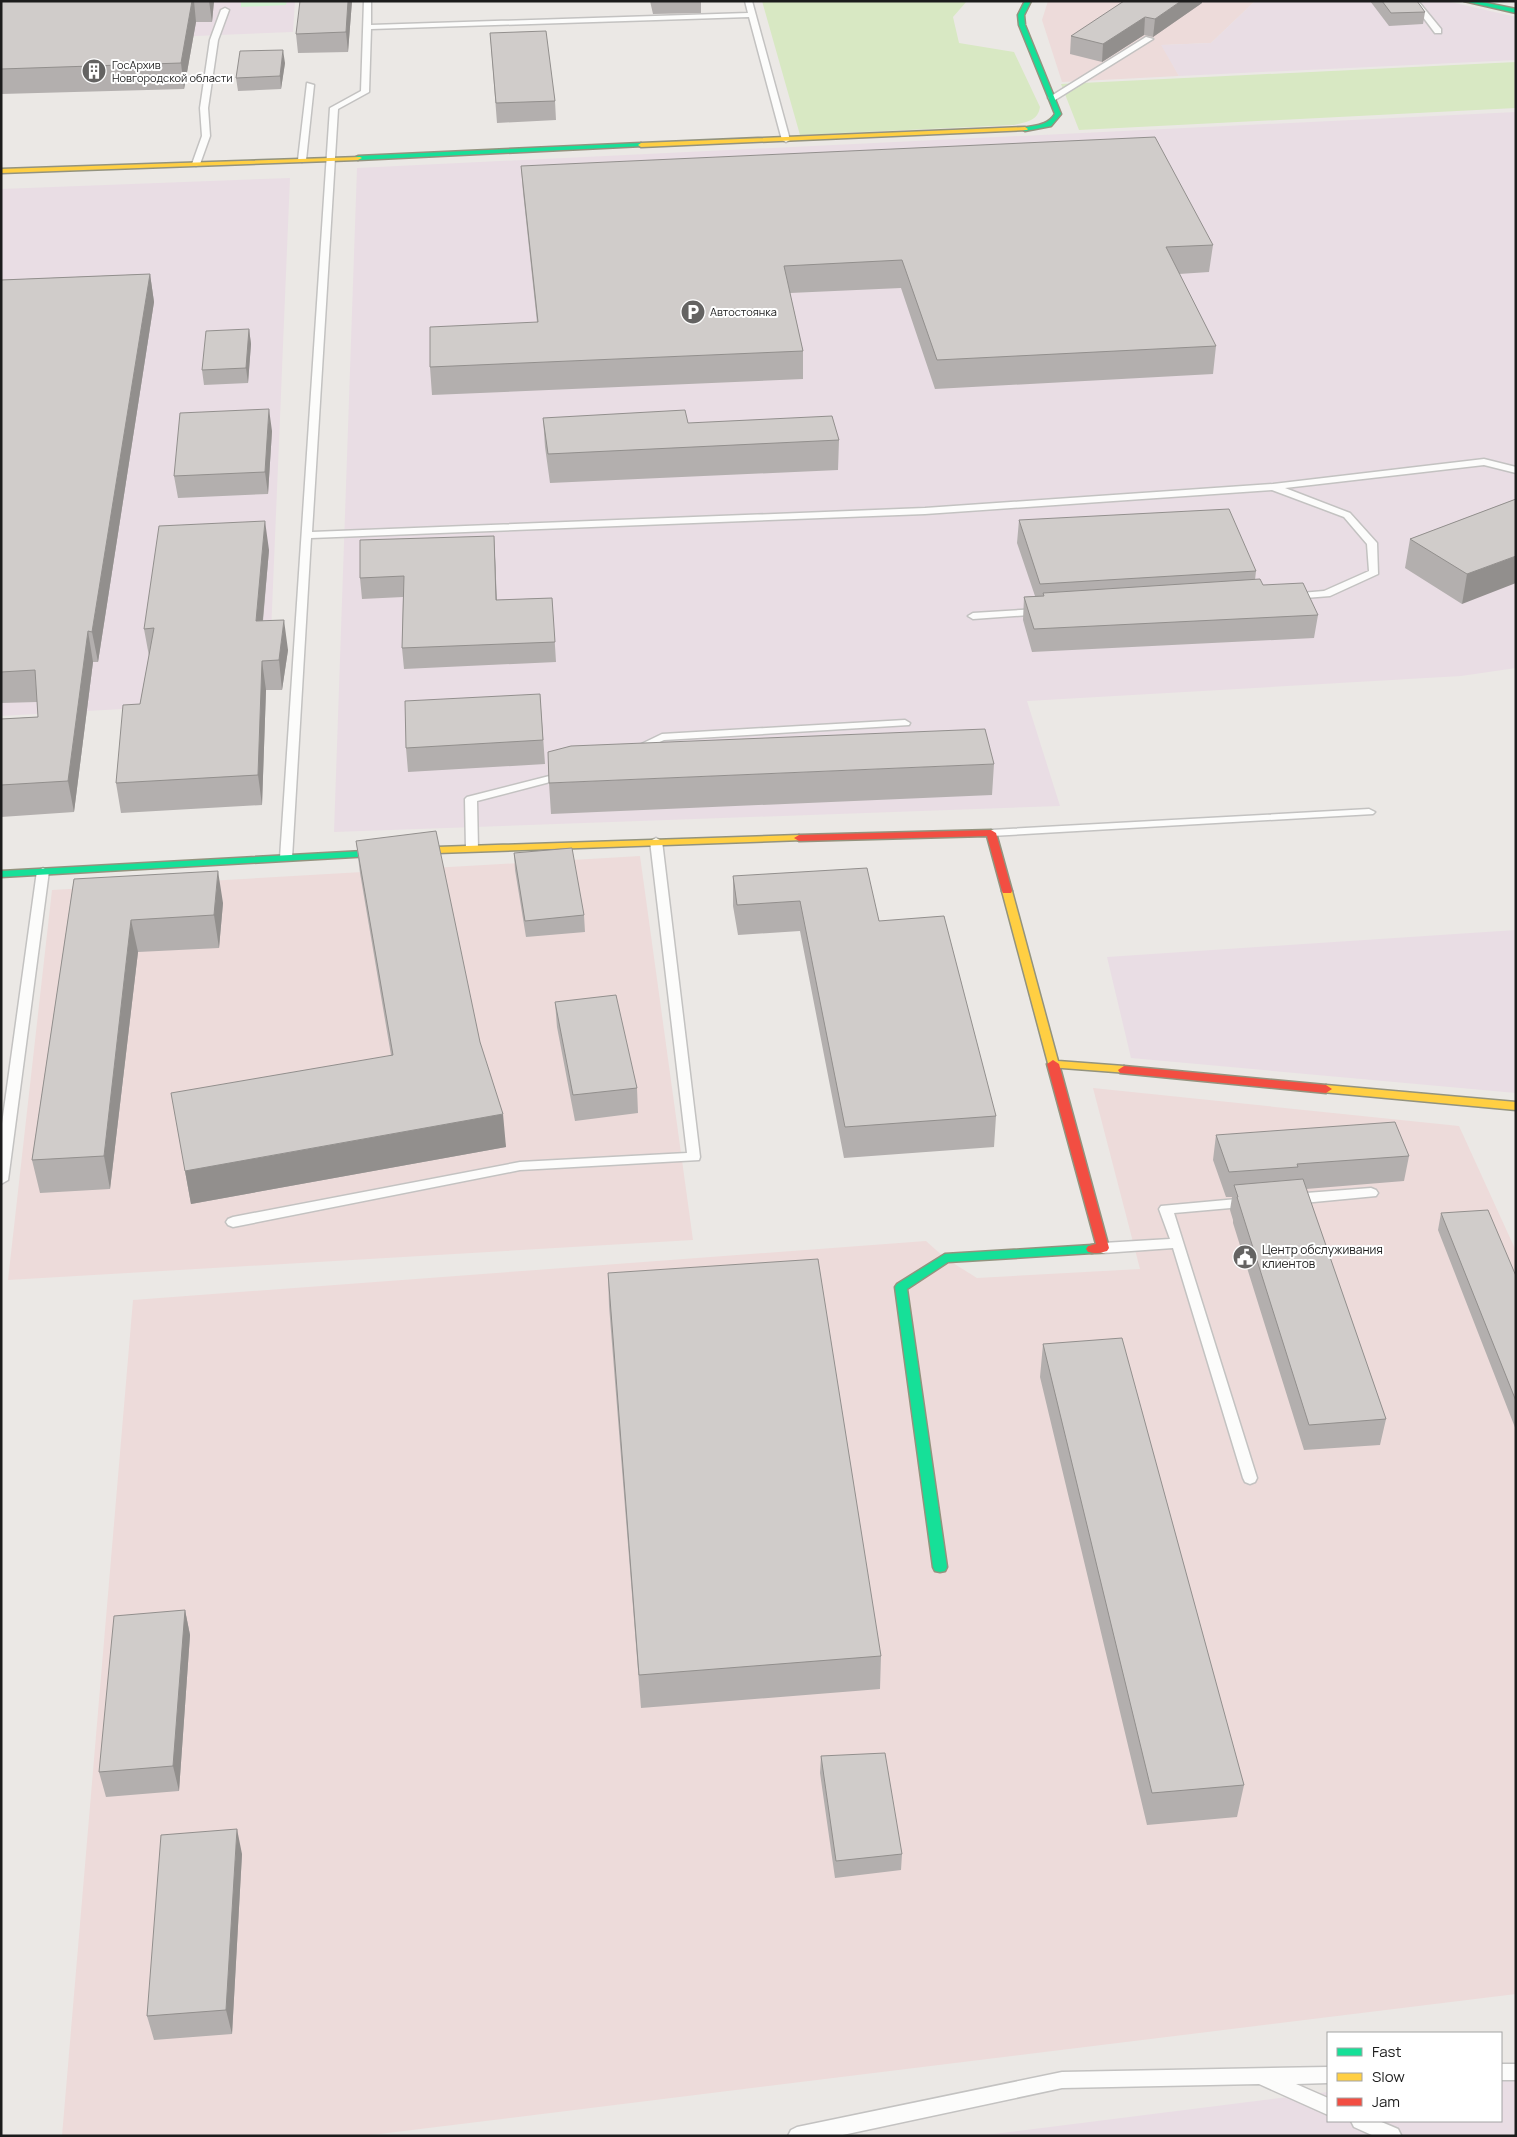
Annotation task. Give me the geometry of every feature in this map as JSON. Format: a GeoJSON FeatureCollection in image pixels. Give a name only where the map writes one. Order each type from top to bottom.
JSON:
{"type":"FeatureCollection","features":[{"type":"Feature","properties":{"kind":"street"},"geometry":{"type":"LineString","coordinates":[[1,171],[329,159],[1041,128],[1054,122],[1058,114],[1022,25],[1022,15],[1028,1]]}},
{"type":"Feature","properties":{"kind":"street"},"geometry":{"type":"LineString","coordinates":[[1467,1],[1516,12]]}},
{"type":"Feature","properties":{"kind":"street"},"geometry":{"type":"LineString","coordinates":[[1,874],[286,858],[656,841],[991,832],[1103,1248],[945,1258],[900,1287],[940,1567]]}},
{"type":"Feature","properties":{"kind":"street"},"geometry":{"type":"LineString","coordinates":[[1054,1064],[1516,1106]]}},
{"type":"Feature","properties":{"kind":"lane"},"geometry":{"type":"LineString","coordinates":[[286,858],[329,159],[334,108],[366,92],[368,1]]}},
{"type":"Feature","properties":{"kind":"lane"},"geometry":{"type":"LineString","coordinates":[[748,1],[786,140]]}},
{"type":"Feature","properties":{"kind":"lane"},"geometry":{"type":"LineString","coordinates":[[1414,1],[1438,31]]}},
{"type":"Feature","properties":{"kind":"lane"},"geometry":{"type":"LineString","coordinates":[[196,164],[206,136],[204,108],[214,40],[224,10]]}},
{"type":"Feature","properties":{"kind":"lane"},"geometry":{"type":"LineString","coordinates":[[367,27],[752,15]]}},
{"type":"Feature","properties":{"kind":"lane"},"geometry":{"type":"LineString","coordinates":[[1052,98],[1149,39]]}},
{"type":"Feature","properties":{"kind":"lane"},"geometry":{"type":"LineString","coordinates":[[302,160],[310,85]]}},
{"type":"Feature","properties":{"kind":"lane"},"geometry":{"type":"LineString","coordinates":[[307,535],[925,510],[1273,487],[1484,462],[1516,470]]}},
{"type":"Feature","properties":{"kind":"lane"},"geometry":{"type":"LineString","coordinates":[[1273,487],[1347,515],[1372,543],[1374,572],[1326,594],[1287,596]]}},
{"type":"Feature","properties":{"kind":"lane"},"geometry":{"type":"LineString","coordinates":[[973,616],[1052,611]]}},
{"type":"Feature","properties":{"kind":"lane"},"geometry":{"type":"LineString","coordinates":[[629,752],[662,737],[905,723]]}},
{"type":"Feature","properties":{"kind":"lane"},"geometry":{"type":"LineString","coordinates":[[472,849],[471,799],[576,772]]}},
{"type":"Feature","properties":{"kind":"lane"},"geometry":{"type":"LineString","coordinates":[[991,832],[1369,812]]}},
{"type":"Feature","properties":{"kind":"lane"},"geometry":{"type":"LineString","coordinates":[[233,1222],[520,1166],[694,1157],[656,841]]}},
{"type":"Feature","properties":{"kind":"lane"},"geometry":{"type":"LineString","coordinates":[[1,1180],[43,871]]}},
{"type":"Feature","properties":{"kind":"lane"},"geometry":{"type":"LineString","coordinates":[[1283,1200],[1371,1193]]}},
{"type":"Feature","properties":{"kind":"lane"},"geometry":{"type":"LineString","coordinates":[[1250,1478],[1166,1209],[1264,1202]]}},
{"type":"Feature","properties":{"kind":"lane"},"geometry":{"type":"LineString","coordinates":[[1103,1248],[1178,1243]]}},
{"type":"Feature","properties":{"kind":"lane"},"geometry":{"type":"LineString","coordinates":[[1502,2072],[1516,2072]]}},
{"type":"Feature","properties":{"kind":"lane"},"geometry":{"type":"LineString","coordinates":[[798,2136],[1062,2080],[1327,2075]]}},
{"type":"Feature","properties":{"kind":"lane"},"geometry":{"type":"LineString","coordinates":[[1260,2076],[1327,2106]]}},
{"type":"Feature","properties":{"kind":"lane"},"geometry":{"type":"LineString","coordinates":[[1362,2122],[1392,2135]]}},
{"type":"Feature","properties":{"kind":"shaded area"},"geometry":{"type":"Polygon","coordinates":[[[1,1],[295,1],[293,32],[1,44],[1,1]]]}},
{"type":"Feature","properties":{"kind":"shaded area"},"geometry":{"type":"Polygon","coordinates":[[[1048,1],[1255,1],[1211,43],[1162,45],[1179,76],[1062,82],[1042,20],[1048,1]]]}},
{"type":"Feature","properties":{"kind":"shaded area"},"geometry":{"type":"Polygon","coordinates":[[[1255,1],[1446,1],[1516,17],[1516,60],[1179,76],[1161,45],[1211,43],[1255,1]]]}},
{"type":"Feature","properties":{"kind":"shaded area"},"geometry":{"type":"Polygon","coordinates":[[[1516,112],[1516,668],[1461,676],[1027,701],[1060,806],[334,832],[357,168],[1516,112]]]}},
{"type":"Feature","properties":{"kind":"shaded area"},"geometry":{"type":"Polygon","coordinates":[[[290,178],[270,657],[261,701],[1,716],[1,189],[290,178]]]}},
{"type":"Feature","properties":{"kind":"shaded area"},"geometry":{"type":"Polygon","coordinates":[[[640,856],[693,1240],[8,1280],[52,890],[640,856]]]}},
{"type":"Feature","properties":{"kind":"shaded area"},"geometry":{"type":"Polygon","coordinates":[[[1516,930],[1516,1093],[1131,1058],[1107,957],[1516,930]]]}},
{"type":"Feature","properties":{"kind":"shaded area"},"geometry":{"type":"Polygon","coordinates":[[[1093,1088],[1459,1126],[1516,1251],[1516,1994],[363,2136],[62,2136],[133,1300],[926,1241],[945,1258],[977,1278],[1140,1269],[1093,1088]]]}},
{"type":"Feature","properties":{"kind":"shaded area"},"geometry":{"type":"Polygon","coordinates":[[[1516,2078],[1516,2136],[978,2136],[1327,2092],[1327,2122],[1502,2122],[1502,2079],[1516,2078]]]}},
{"type":"Feature","properties":{"kind":"green space"},"geometry":{"type":"Polygon","coordinates":[[[241,1],[287,1],[286,5],[241,7],[241,1]]]}},
{"type":"Feature","properties":{"kind":"green space"},"geometry":{"type":"Polygon","coordinates":[[[762,1],[967,1],[953,17],[959,43],[1014,52],[1040,107],[1039,112],[1031,120],[1014,125],[800,135],[762,1]]]}},
{"type":"Feature","properties":{"kind":"green space"},"geometry":{"type":"Polygon","coordinates":[[[1516,62],[1516,108],[1079,130],[1061,84],[1516,62]]]}},
{"type":"Feature","properties":{"kind":"building"},"geometry":{"type":"Polygon","coordinates":[[[1,1],[192,1],[181,63],[1,69],[1,1]]]}},
{"type":"Feature","properties":{"kind":"building"},"geometry":{"type":"Polygon","coordinates":[[[300,1],[348,1],[346,32],[296,34],[300,1]]]}},
{"type":"Feature","properties":{"kind":"building"},"geometry":{"type":"Polygon","coordinates":[[[1124,1],[1181,1],[1155,19],[1145,17],[1103,44],[1071,36],[1124,1]]]}},
{"type":"Feature","properties":{"kind":"building"},"geometry":{"type":"Polygon","coordinates":[[[1382,1],[1417,1],[1425,12],[1391,13],[1382,1]]]}},
{"type":"Feature","properties":{"kind":"building"},"geometry":{"type":"Polygon","coordinates":[[[546,31],[555,101],[496,103],[490,33],[546,31]]]}},
{"type":"Feature","properties":{"kind":"building"},"geometry":{"type":"Polygon","coordinates":[[[283,50],[280,76],[236,78],[240,51],[283,50]]]}},
{"type":"Feature","properties":{"kind":"building"},"geometry":{"type":"Polygon","coordinates":[[[1155,137],[1213,245],[1166,247],[1216,346],[937,360],[902,260],[784,266],[803,351],[430,367],[430,327],[538,322],[521,166],[1155,137]]]}},
{"type":"Feature","properties":{"kind":"building"},"geometry":{"type":"Polygon","coordinates":[[[150,274],[92,632],[88,631],[68,781],[1,785],[1,719],[38,717],[35,670],[1,672],[1,280],[150,274]]]}},
{"type":"Feature","properties":{"kind":"building"},"geometry":{"type":"Polygon","coordinates":[[[249,329],[246,368],[202,370],[206,331],[249,329]]]}},
{"type":"Feature","properties":{"kind":"building"},"geometry":{"type":"Polygon","coordinates":[[[269,409],[265,472],[174,476],[180,413],[269,409]]]}},
{"type":"Feature","properties":{"kind":"building"},"geometry":{"type":"Polygon","coordinates":[[[685,410],[688,423],[832,416],[839,440],[548,454],[543,418],[685,410]]]}},
{"type":"Feature","properties":{"kind":"building"},"geometry":{"type":"Polygon","coordinates":[[[1516,499],[1516,556],[1467,574],[1410,539],[1516,499]]]}},
{"type":"Feature","properties":{"kind":"building"},"geometry":{"type":"Polygon","coordinates":[[[1229,509],[1256,571],[1040,584],[1019,520],[1229,509]]]}},
{"type":"Feature","properties":{"kind":"building"},"geometry":{"type":"Polygon","coordinates":[[[265,521],[256,621],[284,620],[279,660],[262,661],[258,775],[116,783],[123,705],[140,704],[154,628],[144,629],[159,526],[265,521]]]}},
{"type":"Feature","properties":{"kind":"building"},"geometry":{"type":"Polygon","coordinates":[[[494,536],[496,600],[552,598],[555,642],[402,648],[404,576],[360,578],[360,540],[494,536]]]}},
{"type":"Feature","properties":{"kind":"building"},"geometry":{"type":"Polygon","coordinates":[[[1260,579],[1263,585],[1303,583],[1318,615],[1034,629],[1024,597],[1044,596],[1043,593],[1260,579]]]}},
{"type":"Feature","properties":{"kind":"building"},"geometry":{"type":"Polygon","coordinates":[[[540,694],[543,740],[406,748],[405,701],[540,694]]]}},
{"type":"Feature","properties":{"kind":"building"},"geometry":{"type":"Polygon","coordinates":[[[985,729],[994,764],[549,783],[548,752],[571,746],[985,729]]]}},
{"type":"Feature","properties":{"kind":"building"},"geometry":{"type":"Polygon","coordinates":[[[436,831],[480,1042],[503,1114],[185,1171],[171,1093],[393,1055],[356,841],[436,831]]]}},
{"type":"Feature","properties":{"kind":"building"},"geometry":{"type":"Polygon","coordinates":[[[572,848],[584,915],[525,921],[514,853],[572,848]]]}},
{"type":"Feature","properties":{"kind":"building"},"geometry":{"type":"Polygon","coordinates":[[[867,868],[879,921],[944,916],[996,1116],[845,1127],[800,901],[737,905],[733,876],[867,868]]]}},
{"type":"Feature","properties":{"kind":"building"},"geometry":{"type":"Polygon","coordinates":[[[218,871],[214,915],[131,920],[104,1156],[32,1160],[74,879],[218,871]]]}},
{"type":"Feature","properties":{"kind":"building"},"geometry":{"type":"Polygon","coordinates":[[[616,995],[637,1088],[573,1095],[555,1002],[616,995]]]}},
{"type":"Feature","properties":{"kind":"building"},"geometry":{"type":"Polygon","coordinates":[[[1395,1122],[1409,1156],[1297,1164],[1298,1167],[1229,1172],[1216,1135],[1395,1122]]]}},
{"type":"Feature","properties":{"kind":"building"},"geometry":{"type":"Polygon","coordinates":[[[1303,1179],[1386,1419],[1309,1425],[1234,1185],[1303,1179]]]}},
{"type":"Feature","properties":{"kind":"building"},"geometry":{"type":"Polygon","coordinates":[[[1488,1210],[1516,1276],[1516,1401],[1441,1213],[1488,1210]]]}},
{"type":"Feature","properties":{"kind":"building"},"geometry":{"type":"Polygon","coordinates":[[[818,1259],[881,1656],[639,1675],[608,1273],[818,1259]]]}},
{"type":"Feature","properties":{"kind":"building"},"geometry":{"type":"Polygon","coordinates":[[[1122,1338],[1244,1785],[1152,1793],[1043,1344],[1122,1338]]]}},
{"type":"Feature","properties":{"kind":"building"},"geometry":{"type":"Polygon","coordinates":[[[185,1610],[173,1766],[99,1772],[114,1616],[185,1610]]]}},
{"type":"Feature","properties":{"kind":"building"},"geometry":{"type":"Polygon","coordinates":[[[885,1753],[902,1854],[836,1861],[821,1756],[885,1753]]]}},
{"type":"Feature","properties":{"kind":"building"},"geometry":{"type":"Polygon","coordinates":[[[237,1829],[226,2010],[147,2016],[161,1835],[237,1829]]]}},
{"type":"Feature","properties":{"kind":"traffic: fast"},"geometry":{"type":"LineString","coordinates":[[1025,129],[1040,128],[1048,125],[1058,114],[1022,25],[1021,15],[1028,1]]}},
{"type":"Feature","properties":{"kind":"traffic: fast"},"geometry":{"type":"LineString","coordinates":[[1467,1],[1516,11]]}},
{"type":"Feature","properties":{"kind":"traffic: fast"},"geometry":{"type":"LineString","coordinates":[[358,158],[641,145]]}},
{"type":"Feature","properties":{"kind":"traffic: fast"},"geometry":{"type":"LineString","coordinates":[[1,874],[437,850]]}},
{"type":"Feature","properties":{"kind":"traffic: fast"},"geometry":{"type":"LineString","coordinates":[[940,1567],[901,1287],[945,1258],[1092,1249]]}},
{"type":"Feature","properties":{"kind":"traffic: slow"},"geometry":{"type":"LineString","coordinates":[[641,145],[1025,129]]}},
{"type":"Feature","properties":{"kind":"traffic: slow"},"geometry":{"type":"LineString","coordinates":[[1,171],[358,158]]}},
{"type":"Feature","properties":{"kind":"traffic: slow"},"geometry":{"type":"LineString","coordinates":[[437,850],[799,838]]}},
{"type":"Feature","properties":{"kind":"traffic: slow"},"geometry":{"type":"LineString","coordinates":[[1007,891],[1053,1064],[1124,1070]]}},
{"type":"Feature","properties":{"kind":"traffic: slow"},"geometry":{"type":"LineString","coordinates":[[1326,1089],[1516,1106]]}},
{"type":"Feature","properties":{"kind":"traffic: jam"},"geometry":{"type":"LineString","coordinates":[[799,838],[991,833],[1007,891]]}},
{"type":"Feature","properties":{"kind":"traffic: jam"},"geometry":{"type":"LineString","coordinates":[[1053,1064],[1103,1248],[1092,1249]]}},
{"type":"Feature","properties":{"kind":"traffic: jam"},"geometry":{"type":"LineString","coordinates":[[1124,1070],[1326,1089]]}},
{"type":"Feature","properties":{"kind":"place","name":"ГосАрхив Новгородской области"},"geometry":{"type":"Point","coordinates":[94,71]}},
{"type":"Feature","properties":{"kind":"place","name":"Автостоянка"},"geometry":{"type":"Point","coordinates":[693,312]}},
{"type":"Feature","properties":{"kind":"place","name":"Центр обслуживания клиентов"},"geometry":{"type":"Point","coordinates":[1245,1257]}}]}
